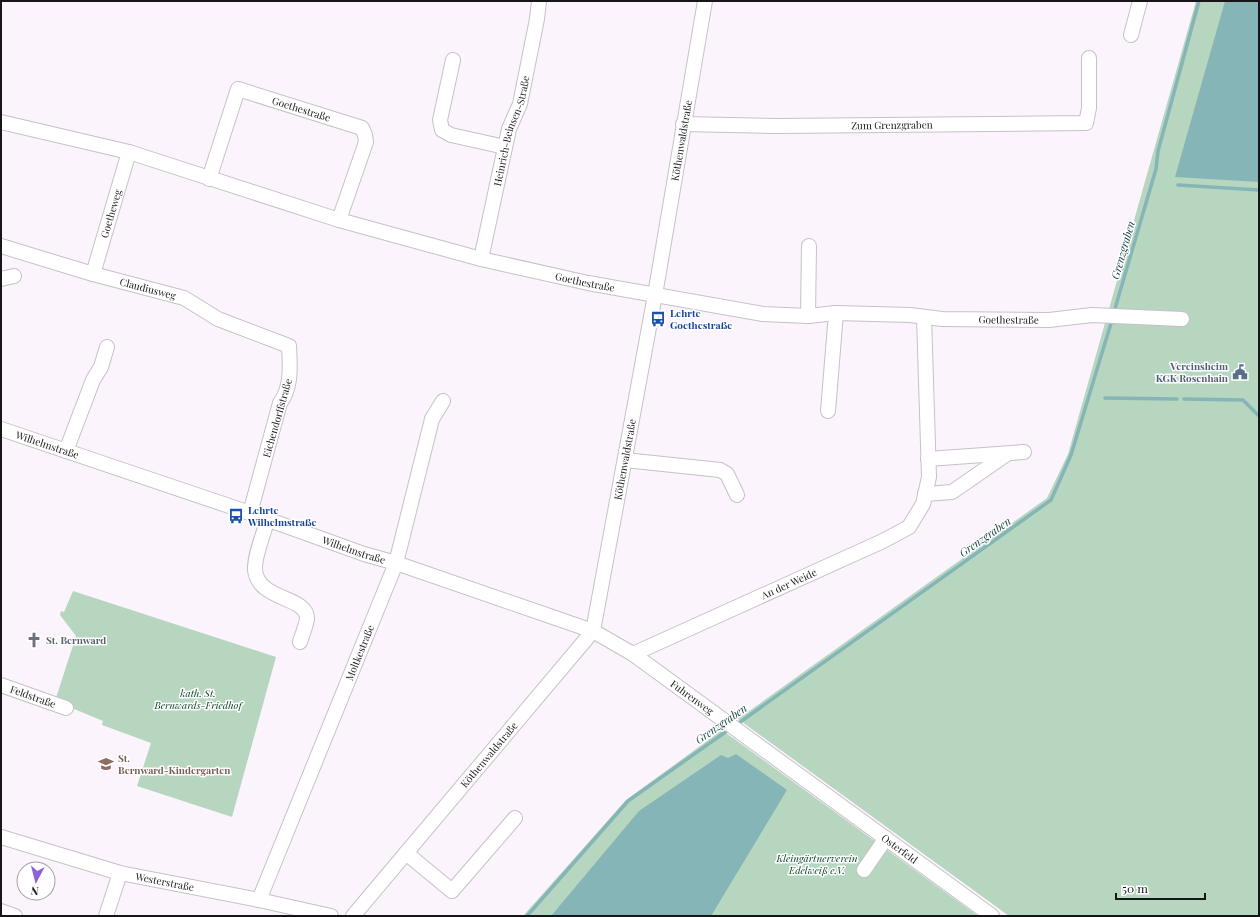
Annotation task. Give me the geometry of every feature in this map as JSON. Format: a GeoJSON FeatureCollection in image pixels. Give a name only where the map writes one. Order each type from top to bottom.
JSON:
{"type":"FeatureCollection","features":[{"type":"Feature","properties":{"kind":"street","name":"Heinrich-Beinsen-Straße"},"geometry":{"type":"LineString","coordinates":[[481,260],[509,129],[520,104],[537,19],[539,1]]}},
{"type":"Feature","properties":{"kind":"street","name":"Köthenwaldstraße"},"geometry":{"type":"LineString","coordinates":[[353,916],[593,631],[655,295],[705,1]]}},
{"type":"Feature","properties":{"kind":"street"},"geometry":{"type":"LineString","coordinates":[[1131,35],[1140,1]]}},
{"type":"Feature","properties":{"kind":"street","name":"Zum Grenzgraben"},"geometry":{"type":"LineString","coordinates":[[683,124],[785,126],[1086,124],[1089,108],[1089,58]]}},
{"type":"Feature","properties":{"kind":"street"},"geometry":{"type":"LineString","coordinates":[[453,60],[440,120],[442,130],[451,135],[505,147]]}},
{"type":"Feature","properties":{"kind":"street","name":"Goethestraße"},"geometry":{"type":"LineString","coordinates":[[209,179],[238,89],[362,128],[366,142],[338,220]]}},
{"type":"Feature","properties":{"kind":"street","name":"Goethestraße"},"geometry":{"type":"LineString","coordinates":[[1,122],[129,152],[338,220],[481,260],[581,282],[763,314],[808,316],[836,313],[1049,320],[1074,316],[1182,319]]}},
{"type":"Feature","properties":{"kind":"street","name":"Goetheweg"},"geometry":{"type":"LineString","coordinates":[[93,274],[129,152]]}},
{"type":"Feature","properties":{"kind":"street","name":"Claudiusweg"},"geometry":{"type":"LineString","coordinates":[[1,246],[93,274],[184,298],[218,319],[289,346]]}},
{"type":"Feature","properties":{"kind":"street"},"geometry":{"type":"LineString","coordinates":[[808,316],[809,246]]}},
{"type":"Feature","properties":{"kind":"street"},"geometry":{"type":"LineString","coordinates":[[828,411],[836,313]]}},
{"type":"Feature","properties":{"kind":"street","name":"An der Weide"},"geometry":{"type":"LineString","coordinates":[[633,654],[883,541],[909,527],[923,504],[929,477],[924,317]]}},
{"type":"Feature","properties":{"kind":"street","name":"Eichendorffstraße"},"geometry":{"type":"LineString","coordinates":[[250,513],[280,404],[286,396],[288,384],[289,346]]}},
{"type":"Feature","properties":{"kind":"street"},"geometry":{"type":"LineString","coordinates":[[66,451],[93,380],[101,367],[107,347]]}},
{"type":"Feature","properties":{"kind":"street","name":"Moltkestraße"},"geometry":{"type":"LineString","coordinates":[[259,900],[396,563],[432,419],[443,401]]}},
{"type":"Feature","properties":{"kind":"street","name":"Wilhelmstraße"},"geometry":{"type":"LineString","coordinates":[[1,429],[593,631]]}},
{"type":"Feature","properties":{"kind":"street"},"geometry":{"type":"LineString","coordinates":[[928,459],[1024,452]]}},
{"type":"Feature","properties":{"kind":"street"},"geometry":{"type":"LineString","coordinates":[[925,494],[952,492],[1007,454]]}},
{"type":"Feature","properties":{"kind":"street"},"geometry":{"type":"LineString","coordinates":[[625,460],[720,470],[727,474],[737,495]]}},
{"type":"Feature","properties":{"kind":"street"},"geometry":{"type":"LineString","coordinates":[[268,519],[255,568],[257,578],[273,594],[300,605],[305,610],[307,619],[300,642]]}},
{"type":"Feature","properties":{"kind":"street","name":"Fuhrenweg"},"geometry":{"type":"LineString","coordinates":[[593,631],[633,654],[808,781]]}},
{"type":"Feature","properties":{"kind":"street","name":"Feldstraße"},"geometry":{"type":"LineString","coordinates":[[1,685],[66,708]]}},
{"type":"Feature","properties":{"kind":"street","name":"Osterfeld"},"geometry":{"type":"LineString","coordinates":[[808,781],[992,916]]}},
{"type":"Feature","properties":{"kind":"street"},"geometry":{"type":"LineString","coordinates":[[406,853],[452,892],[515,818]]}},
{"type":"Feature","properties":{"kind":"street","name":"Westerstraße"},"geometry":{"type":"LineString","coordinates":[[1,837],[120,873],[259,900],[331,916]]}},
{"type":"Feature","properties":{"kind":"street"},"geometry":{"type":"LineString","coordinates":[[864,870],[886,838]]}},
{"type":"Feature","properties":{"kind":"street"},"geometry":{"type":"LineString","coordinates":[[106,916],[120,873]]}},
{"type":"Feature","properties":{"kind":"street"},"geometry":{"type":"LineString","coordinates":[[1,911],[15,916]]}},
{"type":"Feature","properties":{"kind":"green space"},"geometry":{"type":"Polygon","coordinates":[[[1196,1],[1259,1],[1259,916],[1009,916],[738,719],[1047,498],[1068,454],[1196,1]]]}},
{"type":"Feature","properties":{"kind":"green space","name":"kath. St. Bernwards-Friedhof"},"geometry":{"type":"Polygon","coordinates":[[[73,591],[276,657],[232,817],[137,786],[151,743],[102,725],[103,721],[55,701],[76,636],[60,615],[61,611],[64,612],[73,591]]]}},
{"type":"Feature","properties":{"kind":"green space","name":"Kleingärtnerverein Edelweiß e.V."},"geometry":{"type":"Polygon","coordinates":[[[722,730],[978,916],[523,916],[626,800],[722,730]]]}},
{"type":"Feature","properties":{"kind":"water"},"geometry":{"type":"Polygon","coordinates":[[[1225,1],[1259,1],[1259,182],[1175,177],[1225,1]]]}},
{"type":"Feature","properties":{"kind":"water"},"geometry":{"type":"Polygon","coordinates":[[[736,754],[787,790],[711,916],[551,916],[639,811],[721,755],[728,758],[736,754]]]}},
{"type":"Feature","properties":{"kind":"waterway","name":"Grenzgraben"},"geometry":{"type":"LineString","coordinates":[[1114,312],[1156,169],[1158,151],[1199,1]]}},
{"type":"Feature","properties":{"kind":"waterway"},"geometry":{"type":"LineString","coordinates":[[1178,185],[1259,190]]}},
{"type":"Feature","properties":{"kind":"waterway","name":"Grenzgraben"},"geometry":{"type":"LineString","coordinates":[[736,725],[1051,500],[1071,455],[1112,320]]}},
{"type":"Feature","properties":{"kind":"waterway"},"geometry":{"type":"LineString","coordinates":[[1105,398],[1177,399]]}},
{"type":"Feature","properties":{"kind":"waterway"},"geometry":{"type":"LineString","coordinates":[[1184,399],[1243,400],[1259,416]]}},
{"type":"Feature","properties":{"kind":"waterway","name":"Grenzgraben"},"geometry":{"type":"LineString","coordinates":[[527,916],[628,801],[731,728]]}},
{"type":"Feature","properties":{"kind":"place","name":"Lehrte Goethestraße"},"geometry":{"type":"Point","coordinates":[658,319]}},
{"type":"Feature","properties":{"kind":"place","name":"Vereinsheim KGK Rosenhain"},"geometry":{"type":"Point","coordinates":[1240,372]}},
{"type":"Feature","properties":{"kind":"place","name":"Lehrte Wilhelmstraße"},"geometry":{"type":"Point","coordinates":[236,516]}},
{"type":"Feature","properties":{"kind":"place","name":"St. Bernward"},"geometry":{"type":"Point","coordinates":[34,640]}},
{"type":"Feature","properties":{"kind":"place","name":"St. Bernward-Kindergarten"},"geometry":{"type":"Point","coordinates":[106,764]}}]}
